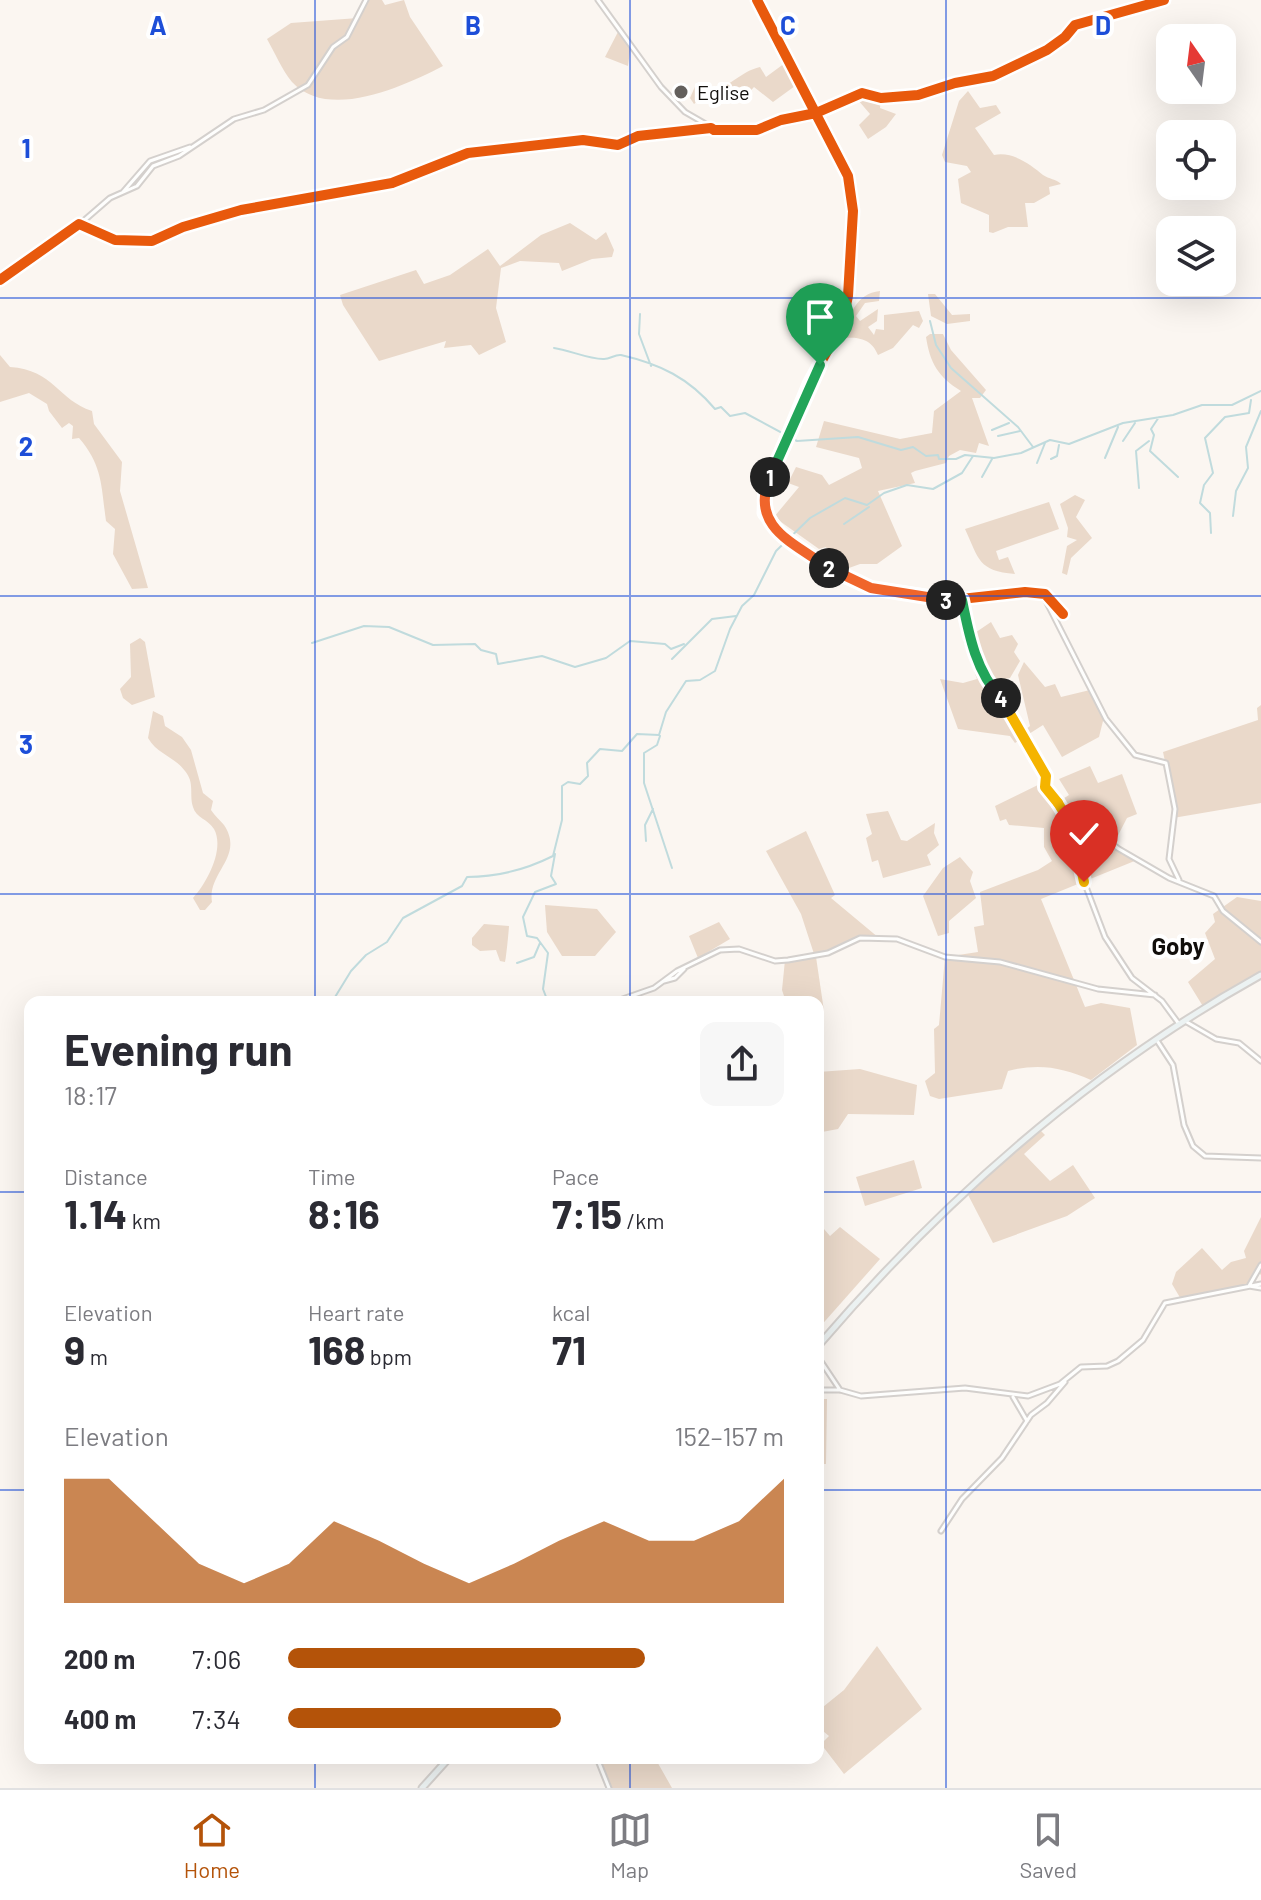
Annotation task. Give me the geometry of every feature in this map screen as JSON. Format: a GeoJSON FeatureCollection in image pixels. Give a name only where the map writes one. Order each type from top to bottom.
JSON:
{"type":"FeatureCollection","features":[{"type":"Feature","properties":{"kind":"main road"},"geometry":{"type":"LineString","coordinates":[[824,1339],[900,1255],[1010,1148],[1156,1039],[1261,975]]}},
{"type":"Feature","properties":{"kind":"main road"},"geometry":{"type":"LineString","coordinates":[[422,1788],[444,1764]]}},
{"type":"Feature","properties":{"kind":"street"},"geometry":{"type":"LineString","coordinates":[[0,280],[90,213],[137,186],[149,168],[194,146],[234,119],[264,110],[308,85],[333,47],[347,37],[366,0]]}},
{"type":"Feature","properties":{"kind":"street"},"geometry":{"type":"LineString","coordinates":[[598,0],[661,87],[685,112],[711,128]]}},
{"type":"Feature","properties":{"kind":"street"},"geometry":{"type":"LineString","coordinates":[[757,0],[816,113],[852,191],[846,310],[837,337],[812,377],[762,498],[764,513],[780,533],[853,583],[931,598],[962,600],[1037,593],[1052,599],[1063,614]]}},
{"type":"Feature","properties":{"kind":"street"},"geometry":{"type":"LineString","coordinates":[[79,224],[115,240],[152,241],[183,227],[241,210],[392,183],[419,169],[468,153],[583,140],[618,145],[638,136],[711,128],[757,130],[816,113],[862,93],[881,98],[918,95],[955,83],[993,76],[1047,50],[1075,25],[1164,0]]}},
{"type":"Feature","properties":{"kind":"street"},"geometry":{"type":"LineString","coordinates":[[121,194],[150,161],[194,146]]}},
{"type":"Feature","properties":{"kind":"street"},"geometry":{"type":"LineString","coordinates":[[959,593],[972,647],[982,670],[1006,703],[1010,718],[1046,776],[1045,787],[1072,826],[1080,871],[1105,937],[1132,978],[1155,995],[1181,1022],[1216,1039],[1239,1043],[1261,1061]]}},
{"type":"Feature","properties":{"kind":"street"},"geometry":{"type":"LineString","coordinates":[[1037,593],[1049,605],[1106,719],[1135,755],[1166,763],[1175,809],[1169,859],[1179,880]]}},
{"type":"Feature","properties":{"kind":"street"},"geometry":{"type":"LineString","coordinates":[[1060,805],[1119,849],[1171,879],[1216,898],[1223,911],[1261,942]]}},
{"type":"Feature","properties":{"kind":"street"},"geometry":{"type":"LineString","coordinates":[[628,996],[726,949],[788,960],[814,958],[860,938],[897,939],[945,957],[1000,962],[1098,989],[1155,995]]}},
{"type":"Feature","properties":{"kind":"street"},"geometry":{"type":"LineString","coordinates":[[1156,1039],[1173,1065],[1184,1125],[1193,1146],[1205,1156],[1261,1158]]}},
{"type":"Feature","properties":{"kind":"street"},"geometry":{"type":"LineString","coordinates":[[1249,1286],[1261,1265]]}},
{"type":"Feature","properties":{"kind":"street"},"geometry":{"type":"LineString","coordinates":[[941,1531],[962,1499],[1002,1458],[1027,1421],[1081,1367],[1118,1361],[1143,1340],[1165,1303],[1261,1286]]}},
{"type":"Feature","properties":{"kind":"street"},"geometry":{"type":"LineString","coordinates":[[824,1366],[840,1390]]}},
{"type":"Feature","properties":{"kind":"street"},"geometry":{"type":"LineString","coordinates":[[824,1390],[840,1390],[861,1396],[965,1388],[1013,1397],[1034,1394],[1067,1380]]}},
{"type":"Feature","properties":{"kind":"street"},"geometry":{"type":"LineString","coordinates":[[1013,1397],[1027,1421]]}},
{"type":"Feature","properties":{"kind":"street"},"geometry":{"type":"LineString","coordinates":[[599,1764],[609,1788]]}},
{"type":"Feature","properties":{"kind":"shaded area"},"geometry":{"type":"Polygon","coordinates":[[[366,0],[382,0],[385,5],[404,0],[410,17],[443,66],[389,90],[346,100],[308,94],[292,82],[267,39],[291,23],[358,18],[366,0]]]}},
{"type":"Feature","properties":{"kind":"shaded area"},"geometry":{"type":"Polygon","coordinates":[[[619,30],[631,44],[628,66],[605,57],[619,30]]]}},
{"type":"Feature","properties":{"kind":"shaded area"},"geometry":{"type":"Polygon","coordinates":[[[785,63],[795,86],[773,102],[754,87],[745,97],[706,104],[700,99],[694,104],[690,98],[697,82],[710,92],[760,67],[766,77],[785,63]]]}},
{"type":"Feature","properties":{"kind":"shaded area"},"geometry":{"type":"Polygon","coordinates":[[[968,91],[980,108],[996,105],[1001,113],[975,128],[994,155],[1015,157],[1061,184],[1049,187],[1050,194],[1034,203],[1025,203],[1028,227],[1008,227],[989,232],[989,215],[961,203],[958,179],[971,172],[967,166],[945,162],[942,155],[959,101],[968,91]]]}},
{"type":"Feature","properties":{"kind":"shaded area"},"geometry":{"type":"Polygon","coordinates":[[[870,95],[881,98],[880,108],[896,114],[886,127],[868,139],[859,125],[870,114],[858,100],[870,95]]]}},
{"type":"Feature","properties":{"kind":"shaded area"},"geometry":{"type":"Polygon","coordinates":[[[570,223],[596,240],[606,232],[614,250],[612,257],[592,259],[562,271],[559,263],[520,261],[501,268],[496,308],[506,342],[479,355],[471,345],[444,348],[446,341],[379,361],[343,305],[340,295],[416,270],[424,284],[450,275],[488,249],[500,266],[541,235],[570,223]]]}},
{"type":"Feature","properties":{"kind":"shaded area"},"geometry":{"type":"Polygon","coordinates":[[[880,291],[879,301],[865,303],[856,316],[860,321],[878,309],[877,321],[868,327],[874,335],[876,329],[884,330],[884,315],[919,311],[923,321],[919,328],[913,325],[893,348],[878,355],[872,345],[863,340],[842,338],[850,314],[859,301],[880,291]]]}},
{"type":"Feature","properties":{"kind":"shaded area"},"geometry":{"type":"Polygon","coordinates":[[[928,294],[935,294],[952,315],[970,314],[970,321],[947,324],[931,316],[928,294]]]}},
{"type":"Feature","properties":{"kind":"shaded area"},"geometry":{"type":"Polygon","coordinates":[[[943,334],[951,350],[986,390],[980,398],[972,398],[989,446],[979,443],[976,453],[960,450],[949,456],[946,463],[911,473],[915,483],[878,491],[902,546],[877,564],[860,564],[838,572],[826,547],[819,549],[774,517],[799,487],[788,483],[796,467],[822,475],[829,485],[862,468],[859,458],[816,447],[824,421],[900,439],[932,433],[934,411],[961,391],[936,368],[926,337],[943,334]]]}},
{"type":"Feature","properties":{"kind":"shaded area"},"geometry":{"type":"Polygon","coordinates":[[[0,355],[10,367],[37,374],[71,400],[92,411],[94,424],[122,462],[120,491],[148,588],[132,589],[113,554],[115,529],[106,521],[97,467],[79,438],[72,439],[73,426],[69,423],[62,428],[47,404],[29,393],[0,402],[0,355]]]}},
{"type":"Feature","properties":{"kind":"shaded area"},"geometry":{"type":"Polygon","coordinates":[[[1075,495],[1085,500],[1076,517],[1092,538],[1071,558],[1067,575],[1062,573],[1067,546],[1077,540],[1067,537],[1068,528],[1060,504],[1075,495]]]}},
{"type":"Feature","properties":{"kind":"shaded area"},"geometry":{"type":"Polygon","coordinates":[[[1049,502],[1059,529],[996,551],[999,560],[1008,557],[1015,574],[994,570],[981,562],[965,529],[1049,502]]]}},
{"type":"Feature","properties":{"kind":"shaded area"},"geometry":{"type":"Polygon","coordinates":[[[991,622],[1000,638],[1012,635],[1018,644],[1014,652],[1020,661],[1010,678],[988,682],[1006,703],[1010,718],[1021,733],[1030,726],[1018,675],[1024,662],[1045,687],[1055,684],[1061,697],[1090,690],[1104,717],[1099,737],[1062,757],[1043,725],[1015,743],[1010,736],[958,729],[940,679],[963,683],[977,679],[963,641],[991,622]]]}},
{"type":"Feature","properties":{"kind":"shaded area"},"geometry":{"type":"Polygon","coordinates":[[[140,638],[145,642],[155,697],[132,705],[123,698],[120,689],[131,677],[130,644],[140,638]]]}},
{"type":"Feature","properties":{"kind":"shaded area"},"geometry":{"type":"Polygon","coordinates":[[[1261,705],[1261,803],[1173,818],[1175,809],[1163,752],[1258,720],[1257,708],[1261,705]]]}},
{"type":"Feature","properties":{"kind":"shaded area"},"geometry":{"type":"Polygon","coordinates":[[[153,711],[163,716],[165,726],[182,737],[191,750],[203,793],[213,801],[211,810],[229,836],[228,856],[215,882],[212,902],[205,910],[200,910],[193,898],[213,865],[217,837],[214,829],[195,811],[190,780],[185,771],[148,738],[153,711]]]}},
{"type":"Feature","properties":{"kind":"shaded area"},"geometry":{"type":"Polygon","coordinates":[[[1090,766],[1098,783],[1122,774],[1137,814],[1127,818],[1113,845],[1137,860],[1041,899],[1085,1007],[1101,1003],[1130,1008],[1137,1045],[1091,1080],[1060,1069],[1030,1067],[1008,1071],[1002,1089],[939,1099],[930,1096],[925,1081],[935,1073],[934,1029],[939,1025],[945,957],[978,952],[974,927],[984,925],[980,892],[1038,870],[1052,861],[1044,847],[1044,828],[1009,825],[1006,819],[1000,821],[995,806],[1046,781],[1045,787],[1058,802],[1069,795],[1059,779],[1090,766]]]}},
{"type":"Feature","properties":{"kind":"shaded area"},"geometry":{"type":"Polygon","coordinates":[[[888,811],[901,840],[907,841],[935,823],[934,833],[939,845],[927,855],[931,865],[883,878],[878,860],[872,862],[866,838],[872,834],[866,814],[888,811]]]}},
{"type":"Feature","properties":{"kind":"shaded area"},"geometry":{"type":"Polygon","coordinates":[[[806,831],[835,895],[831,898],[879,938],[853,940],[816,957],[822,996],[784,996],[785,960],[815,957],[801,914],[766,851],[806,831]]]}},
{"type":"Feature","properties":{"kind":"shaded area"},"geometry":{"type":"Polygon","coordinates":[[[960,857],[973,872],[970,881],[976,898],[949,921],[949,933],[938,936],[923,896],[943,868],[960,857]]]}},
{"type":"Feature","properties":{"kind":"shaded area"},"geometry":{"type":"Polygon","coordinates":[[[1237,897],[1261,901],[1261,975],[1204,1008],[1188,982],[1215,959],[1205,933],[1215,922],[1213,914],[1237,897]]]}},
{"type":"Feature","properties":{"kind":"shaded area"},"geometry":{"type":"Polygon","coordinates":[[[545,905],[597,909],[616,932],[595,956],[562,956],[547,932],[545,905]]]}},
{"type":"Feature","properties":{"kind":"shaded area"},"geometry":{"type":"Polygon","coordinates":[[[719,922],[730,939],[698,958],[689,936],[719,922]]]}},
{"type":"Feature","properties":{"kind":"shaded area"},"geometry":{"type":"Polygon","coordinates":[[[484,924],[509,926],[505,962],[500,961],[496,950],[480,951],[472,945],[472,938],[484,924]]]}},
{"type":"Feature","properties":{"kind":"shaded area"},"geometry":{"type":"Polygon","coordinates":[[[860,1069],[917,1085],[914,1115],[848,1114],[838,1129],[824,1132],[824,1072],[860,1069]]]}},
{"type":"Feature","properties":{"kind":"shaded area"},"geometry":{"type":"Polygon","coordinates":[[[1037,1127],[1045,1135],[1024,1154],[1050,1181],[1073,1165],[1095,1198],[1067,1216],[993,1243],[965,1189],[1037,1127]]]}},
{"type":"Feature","properties":{"kind":"shaded area"},"geometry":{"type":"Polygon","coordinates":[[[914,1160],[922,1188],[865,1206],[856,1177],[914,1160]]]}},
{"type":"Feature","properties":{"kind":"shaded area"},"geometry":{"type":"Polygon","coordinates":[[[1261,1217],[1261,1275],[1257,1271],[1249,1286],[1182,1301],[1172,1284],[1176,1272],[1202,1248],[1222,1270],[1231,1262],[1246,1258],[1244,1251],[1261,1217]]]}},
{"type":"Feature","properties":{"kind":"shaded area"},"geometry":{"type":"Polygon","coordinates":[[[840,1227],[880,1259],[824,1322],[824,1229],[830,1236],[840,1227]]]}},
{"type":"Feature","properties":{"kind":"shaded area"},"geometry":{"type":"Polygon","coordinates":[[[824,1399],[827,1399],[824,1464],[824,1399]]]}},
{"type":"Feature","properties":{"kind":"shaded area"},"geometry":{"type":"Polygon","coordinates":[[[877,1646],[922,1709],[844,1774],[824,1748],[824,1741],[829,1736],[824,1732],[824,1706],[844,1690],[877,1646]]]}},
{"type":"Feature","properties":{"kind":"shaded area"},"geometry":{"type":"Polygon","coordinates":[[[599,1764],[658,1764],[672,1788],[609,1788],[599,1764]]]}},
{"type":"Feature","properties":{"kind":"waterway"},"geometry":{"type":"LineString","coordinates":[[640,314],[639,334],[651,366]]}},
{"type":"Feature","properties":{"kind":"waterway"},"geometry":{"type":"LineString","coordinates":[[930,321],[936,345],[951,368],[1018,427],[1033,447]]}},
{"type":"Feature","properties":{"kind":"waterway"},"geometry":{"type":"LineString","coordinates":[[554,348],[597,359],[621,355],[648,363],[684,381],[715,409],[721,407],[730,416],[745,413],[797,441],[858,437],[901,450],[913,447],[926,456],[938,455],[939,459],[956,459],[965,455],[994,458],[1021,453],[1050,440],[1069,444],[1123,423],[1173,415],[1202,405],[1232,405],[1261,391]]}},
{"type":"Feature","properties":{"kind":"waterway"},"geometry":{"type":"LineString","coordinates":[[1211,533],[1210,513],[1200,503],[1204,485],[1213,473],[1205,438],[1225,417],[1249,413],[1251,400]]}},
{"type":"Feature","properties":{"kind":"waterway"},"geometry":{"type":"LineString","coordinates":[[1233,516],[1236,491],[1248,468],[1246,447],[1261,411]]}},
{"type":"Feature","properties":{"kind":"waterway"},"geometry":{"type":"LineString","coordinates":[[1159,417],[1151,429],[1154,435],[1150,451],[1178,477]]}},
{"type":"Feature","properties":{"kind":"waterway"},"geometry":{"type":"LineString","coordinates":[[992,430],[1009,423]]}},
{"type":"Feature","properties":{"kind":"waterway"},"geometry":{"type":"LineString","coordinates":[[1123,441],[1135,423]]}},
{"type":"Feature","properties":{"kind":"waterway"},"geometry":{"type":"LineString","coordinates":[[1105,458],[1118,427]]}},
{"type":"Feature","properties":{"kind":"waterway"},"geometry":{"type":"LineString","coordinates":[[998,436],[1020,431]]}},
{"type":"Feature","properties":{"kind":"waterway"},"geometry":{"type":"LineString","coordinates":[[1139,488],[1136,451],[1149,441]]}},
{"type":"Feature","properties":{"kind":"waterway"},"geometry":{"type":"LineString","coordinates":[[1037,463],[1045,443]]}},
{"type":"Feature","properties":{"kind":"waterway"},"geometry":{"type":"LineString","coordinates":[[1051,459],[1057,456],[1059,445]]}},
{"type":"Feature","properties":{"kind":"waterway"},"geometry":{"type":"LineString","coordinates":[[336,996],[351,971],[366,955],[387,942],[403,918],[462,886],[467,877],[511,872],[553,856],[562,820],[562,786],[568,782],[580,784],[588,776],[587,763],[600,749],[622,751],[637,734],[659,735],[666,712],[686,681],[700,680],[715,671],[730,629],[742,606],[754,595],[776,551],[810,518],[845,498],[867,505],[884,493],[907,485],[933,489],[962,473],[973,456]]}},
{"type":"Feature","properties":{"kind":"waterway"},"geometry":{"type":"LineString","coordinates":[[982,477],[992,459]]}},
{"type":"Feature","properties":{"kind":"waterway"},"geometry":{"type":"LineString","coordinates":[[844,524],[869,507]]}},
{"type":"Feature","properties":{"kind":"waterway"},"geometry":{"type":"LineString","coordinates":[[672,659],[712,619],[736,616]]}},
{"type":"Feature","properties":{"kind":"waterway"},"geometry":{"type":"LineString","coordinates":[[312,643],[364,626],[389,627],[433,645],[475,644],[481,650],[496,654],[498,664],[542,656],[575,667],[606,658],[630,641],[665,644],[671,649],[684,644]]}},
{"type":"Feature","properties":{"kind":"waterway"},"geometry":{"type":"LineString","coordinates":[[660,736],[657,745],[644,753],[644,783],[672,868]]}},
{"type":"Feature","properties":{"kind":"waterway"},"geometry":{"type":"LineString","coordinates":[[646,841],[645,825],[653,809]]}},
{"type":"Feature","properties":{"kind":"waterway"},"geometry":{"type":"LineString","coordinates":[[546,996],[543,989],[548,953],[537,938],[527,936],[523,917],[535,892],[556,884],[551,876],[555,854]]}},
{"type":"Feature","properties":{"kind":"waterway"},"geometry":{"type":"LineString","coordinates":[[517,963],[534,957],[540,943]]}},
{"type":"Feature","properties":{"kind":"cycle path"},"geometry":{"type":"LineString","coordinates":[[757,0],[848,176],[853,211],[848,296],[842,324],[810,382],[765,490],[764,513],[780,533],[830,570],[871,588],[952,600],[1025,592],[1045,594],[1063,614]]}},
{"type":"Feature","properties":{"kind":"cycle path"},"geometry":{"type":"LineString","coordinates":[[0,280],[79,224],[115,240],[152,241],[183,227],[241,210],[392,183],[468,153],[583,140],[618,145],[638,136],[711,128],[757,130],[781,120],[816,113],[862,93],[881,98],[918,95],[955,83],[993,76],[1047,50],[1075,25],[1164,0]]}},
{"type":"Feature","properties":{"kind":"place","name":"Eglise"},"geometry":{"type":"Point","coordinates":[681,92]}},
{"type":"Feature","properties":{"kind":"district","name":"Goby"},"geometry":{"type":"Point","coordinates":[1178,945]}},
{"type":"Feature","properties":{"kind":"route"},"geometry":{"type":"LineString","coordinates":[[820,365],[765,490],[762,498],[764,513],[780,533],[853,583],[931,598],[962,600],[972,647],[982,670],[990,686],[1006,703],[1010,718],[1047,778],[1045,787],[1072,826],[1084,882]]}}]}
